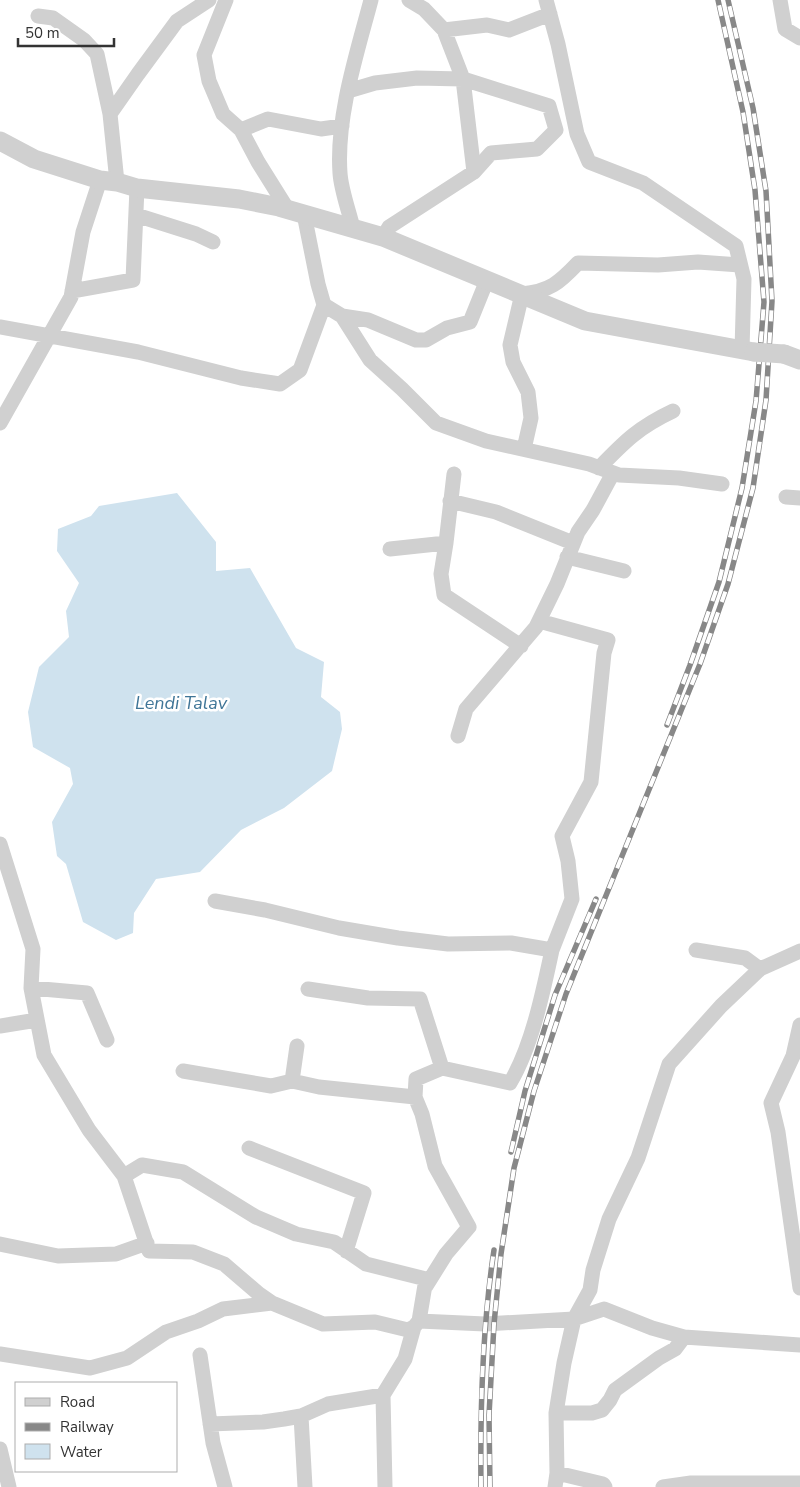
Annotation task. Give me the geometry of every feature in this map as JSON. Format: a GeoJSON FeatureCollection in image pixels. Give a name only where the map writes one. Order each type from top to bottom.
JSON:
{"type":"FeatureCollection","features":[{"type":"Feature","properties":{"kind":"street"},"geometry":{"type":"LineString","coordinates":[[110,114],[177,21],[209,0]]}},
{"type":"Feature","properties":{"kind":"street"},"geometry":{"type":"LineString","coordinates":[[0,327],[138,352],[241,378],[280,384],[300,370],[324,305],[296,212],[258,162],[240,130],[223,114],[209,81],[204,54],[226,0]]}},
{"type":"Feature","properties":{"kind":"street"},"geometry":{"type":"LineString","coordinates":[[353,228],[340,174],[342,126],[352,68],[371,0]]}},
{"type":"Feature","properties":{"kind":"street"},"geometry":{"type":"LineString","coordinates":[[409,0],[424,9],[444,30],[463,79],[474,172]]}},
{"type":"Feature","properties":{"kind":"street"},"geometry":{"type":"LineString","coordinates":[[780,0],[785,29],[800,38]]}},
{"type":"Feature","properties":{"kind":"street"},"geometry":{"type":"LineString","coordinates":[[444,30],[487,25],[510,30],[548,7],[578,134],[589,162],[644,184],[736,246],[744,279],[748,351]]}},
{"type":"Feature","properties":{"kind":"street"},"geometry":{"type":"LineString","coordinates":[[0,423],[47,336],[71,297],[83,232],[109,181],[110,114],[97,54],[84,40],[53,18],[38,16]]}},
{"type":"Feature","properties":{"kind":"street"},"geometry":{"type":"LineString","coordinates":[[348,91],[375,83],[417,78],[463,79],[549,106],[556,130],[537,149],[491,153],[474,172],[389,227],[383,237]]}},
{"type":"Feature","properties":{"kind":"street"},"geometry":{"type":"LineString","coordinates":[[240,130],[268,119],[321,129],[342,126]]}},
{"type":"Feature","properties":{"kind":"street"},"geometry":{"type":"LineString","coordinates":[[0,141],[34,160],[109,181],[137,188],[239,199],[296,212],[383,237],[585,321],[748,351],[792,357]]}},
{"type":"Feature","properties":{"kind":"street"},"geometry":{"type":"LineString","coordinates":[[72,291],[133,280],[137,188]]}},
{"type":"Feature","properties":{"kind":"street"},"geometry":{"type":"LineString","coordinates":[[136,215],[213,242]]}},
{"type":"Feature","properties":{"kind":"street"},"geometry":{"type":"LineString","coordinates":[[522,294],[539,293],[558,283],[578,263],[658,265],[698,262],[740,265]]}},
{"type":"Feature","properties":{"kind":"street"},"geometry":{"type":"LineString","coordinates":[[324,305],[342,316],[368,320],[416,340],[426,340],[447,328],[470,322],[487,280]]}},
{"type":"Feature","properties":{"kind":"street"},"geometry":{"type":"LineString","coordinates":[[522,294],[510,345],[514,362],[528,392],[531,418],[524,449]]}},
{"type":"Feature","properties":{"kind":"street"},"geometry":{"type":"LineString","coordinates":[[342,316],[370,360],[436,423],[486,441],[524,449],[619,475],[679,478],[722,484]]}},
{"type":"Feature","properties":{"kind":"street"},"geometry":{"type":"LineString","coordinates":[[458,736],[466,709],[521,646],[539,621],[606,470],[628,437],[652,421],[673,411]]}},
{"type":"Feature","properties":{"kind":"street"},"geometry":{"type":"LineString","coordinates":[[454,474],[441,574],[444,595],[521,646]]}},
{"type":"Feature","properties":{"kind":"street"},"geometry":{"type":"LineString","coordinates":[[450,501],[496,512],[570,550],[624,571]]}},
{"type":"Feature","properties":{"kind":"street"},"geometry":{"type":"LineString","coordinates":[[390,549],[446,543]]}},
{"type":"Feature","properties":{"kind":"street"},"geometry":{"type":"LineString","coordinates":[[426,1286],[446,1254],[469,1227],[436,1166],[422,1114],[415,1098],[416,1079],[442,1068],[510,1083],[519,1068],[542,996],[552,950],[572,899],[568,861],[562,836],[591,782],[604,653],[608,640],[539,621]]}},
{"type":"Feature","properties":{"kind":"street"},"geometry":{"type":"LineString","coordinates":[[0,844],[33,949],[31,988],[44,1055],[89,1130],[124,1176],[150,1251],[193,1252],[224,1264],[272,1303],[323,1324],[375,1322],[408,1330],[417,1324],[485,1324],[574,1320],[604,1308],[652,1328],[684,1337],[800,1345]]}},
{"type":"Feature","properties":{"kind":"street"},"geometry":{"type":"LineString","coordinates":[[215,901],[265,910],[339,928],[398,938],[448,944],[511,943],[552,950]]}},
{"type":"Feature","properties":{"kind":"street"},"geometry":{"type":"LineString","coordinates":[[696,950],[745,958],[760,969]]}},
{"type":"Feature","properties":{"kind":"street"},"geometry":{"type":"LineString","coordinates":[[605,1487],[603,1484],[556,1480],[556,1413],[564,1363],[574,1320],[590,1290],[593,1270],[609,1219],[638,1158],[668,1064],[721,1006],[760,969],[800,951]]}},
{"type":"Feature","properties":{"kind":"street"},"geometry":{"type":"LineString","coordinates":[[31,988],[87,993],[107,1040]]}},
{"type":"Feature","properties":{"kind":"street"},"geometry":{"type":"LineString","coordinates":[[308,989],[368,998],[420,999],[442,1068]]}},
{"type":"Feature","properties":{"kind":"street"},"geometry":{"type":"LineString","coordinates":[[0,1026],[37,1020]]}},
{"type":"Feature","properties":{"kind":"street"},"geometry":{"type":"LineString","coordinates":[[800,1025],[793,1056],[770,1103],[778,1132],[800,1288]]}},
{"type":"Feature","properties":{"kind":"street"},"geometry":{"type":"LineString","coordinates":[[292,1081],[297,1046]]}},
{"type":"Feature","properties":{"kind":"street"},"geometry":{"type":"LineString","coordinates":[[183,1071],[271,1086],[292,1081],[319,1087],[415,1098]]}},
{"type":"Feature","properties":{"kind":"street"},"geometry":{"type":"LineString","coordinates":[[249,1148],[364,1192],[346,1251]]}},
{"type":"Feature","properties":{"kind":"street"},"geometry":{"type":"LineString","coordinates":[[124,1176],[142,1165],[183,1172],[256,1218],[296,1234],[334,1242],[366,1264],[426,1279],[417,1324],[405,1360],[383,1395],[385,1487]]}},
{"type":"Feature","properties":{"kind":"street"},"geometry":{"type":"LineString","coordinates":[[0,1244],[58,1256],[116,1254],[147,1243]]}},
{"type":"Feature","properties":{"kind":"street"},"geometry":{"type":"LineString","coordinates":[[0,1354],[90,1368],[127,1358],[166,1332],[198,1321],[224,1309],[272,1303]]}},
{"type":"Feature","properties":{"kind":"street"},"geometry":{"type":"LineString","coordinates":[[556,1413],[592,1413],[602,1410],[616,1390],[675,1348],[684,1337]]}},
{"type":"Feature","properties":{"kind":"street"},"geometry":{"type":"LineString","coordinates":[[200,1355],[213,1444],[225,1487]]}},
{"type":"Feature","properties":{"kind":"street"},"geometry":{"type":"LineString","coordinates":[[210,1424],[263,1422],[301,1416],[328,1404],[383,1395]]}},
{"type":"Feature","properties":{"kind":"street"},"geometry":{"type":"LineString","coordinates":[[301,1416],[305,1487]]}},
{"type":"Feature","properties":{"kind":"street"},"geometry":{"type":"LineString","coordinates":[[0,1449],[6,1485]]}},
{"type":"Feature","properties":{"kind":"street"},"geometry":{"type":"LineString","coordinates":[[662,1487],[691,1483],[800,1483]]}},
{"type":"Feature","properties":{"kind":"water","name":"Lendi Talav"},"geometry":{"type":"Polygon","coordinates":[[[177,493],[216,542],[216,571],[250,568],[296,648],[324,662],[321,697],[340,712],[342,729],[332,771],[284,808],[241,830],[200,872],[156,879],[134,913],[133,933],[116,940],[83,922],[66,864],[57,856],[52,822],[73,784],[70,768],[33,747],[28,712],[39,667],[69,637],[66,611],[79,583],[57,551],[58,529],[91,516],[99,506],[177,493]]]}},
{"type":"Feature","properties":{"kind":"railway"},"geometry":{"type":"LineString","coordinates":[[667,725],[719,582],[742,488],[756,401],[764,302],[755,190],[743,112],[718,0]]}},
{"type":"Feature","properties":{"kind":"railway"},"geometry":{"type":"LineString","coordinates":[[490,1487],[489,1415],[494,1324],[501,1254],[514,1168],[534,1091],[566,994],[700,664],[728,584],[753,488],[766,400],[772,301],[766,191],[753,108],[728,0]]}},
{"type":"Feature","properties":{"kind":"railway"},"geometry":{"type":"LineString","coordinates":[[511,1152],[525,1091],[555,995],[596,899]]}},
{"type":"Feature","properties":{"kind":"railway"},"geometry":{"type":"LineString","coordinates":[[481,1487],[483,1369],[487,1309],[494,1250]]}}]}
